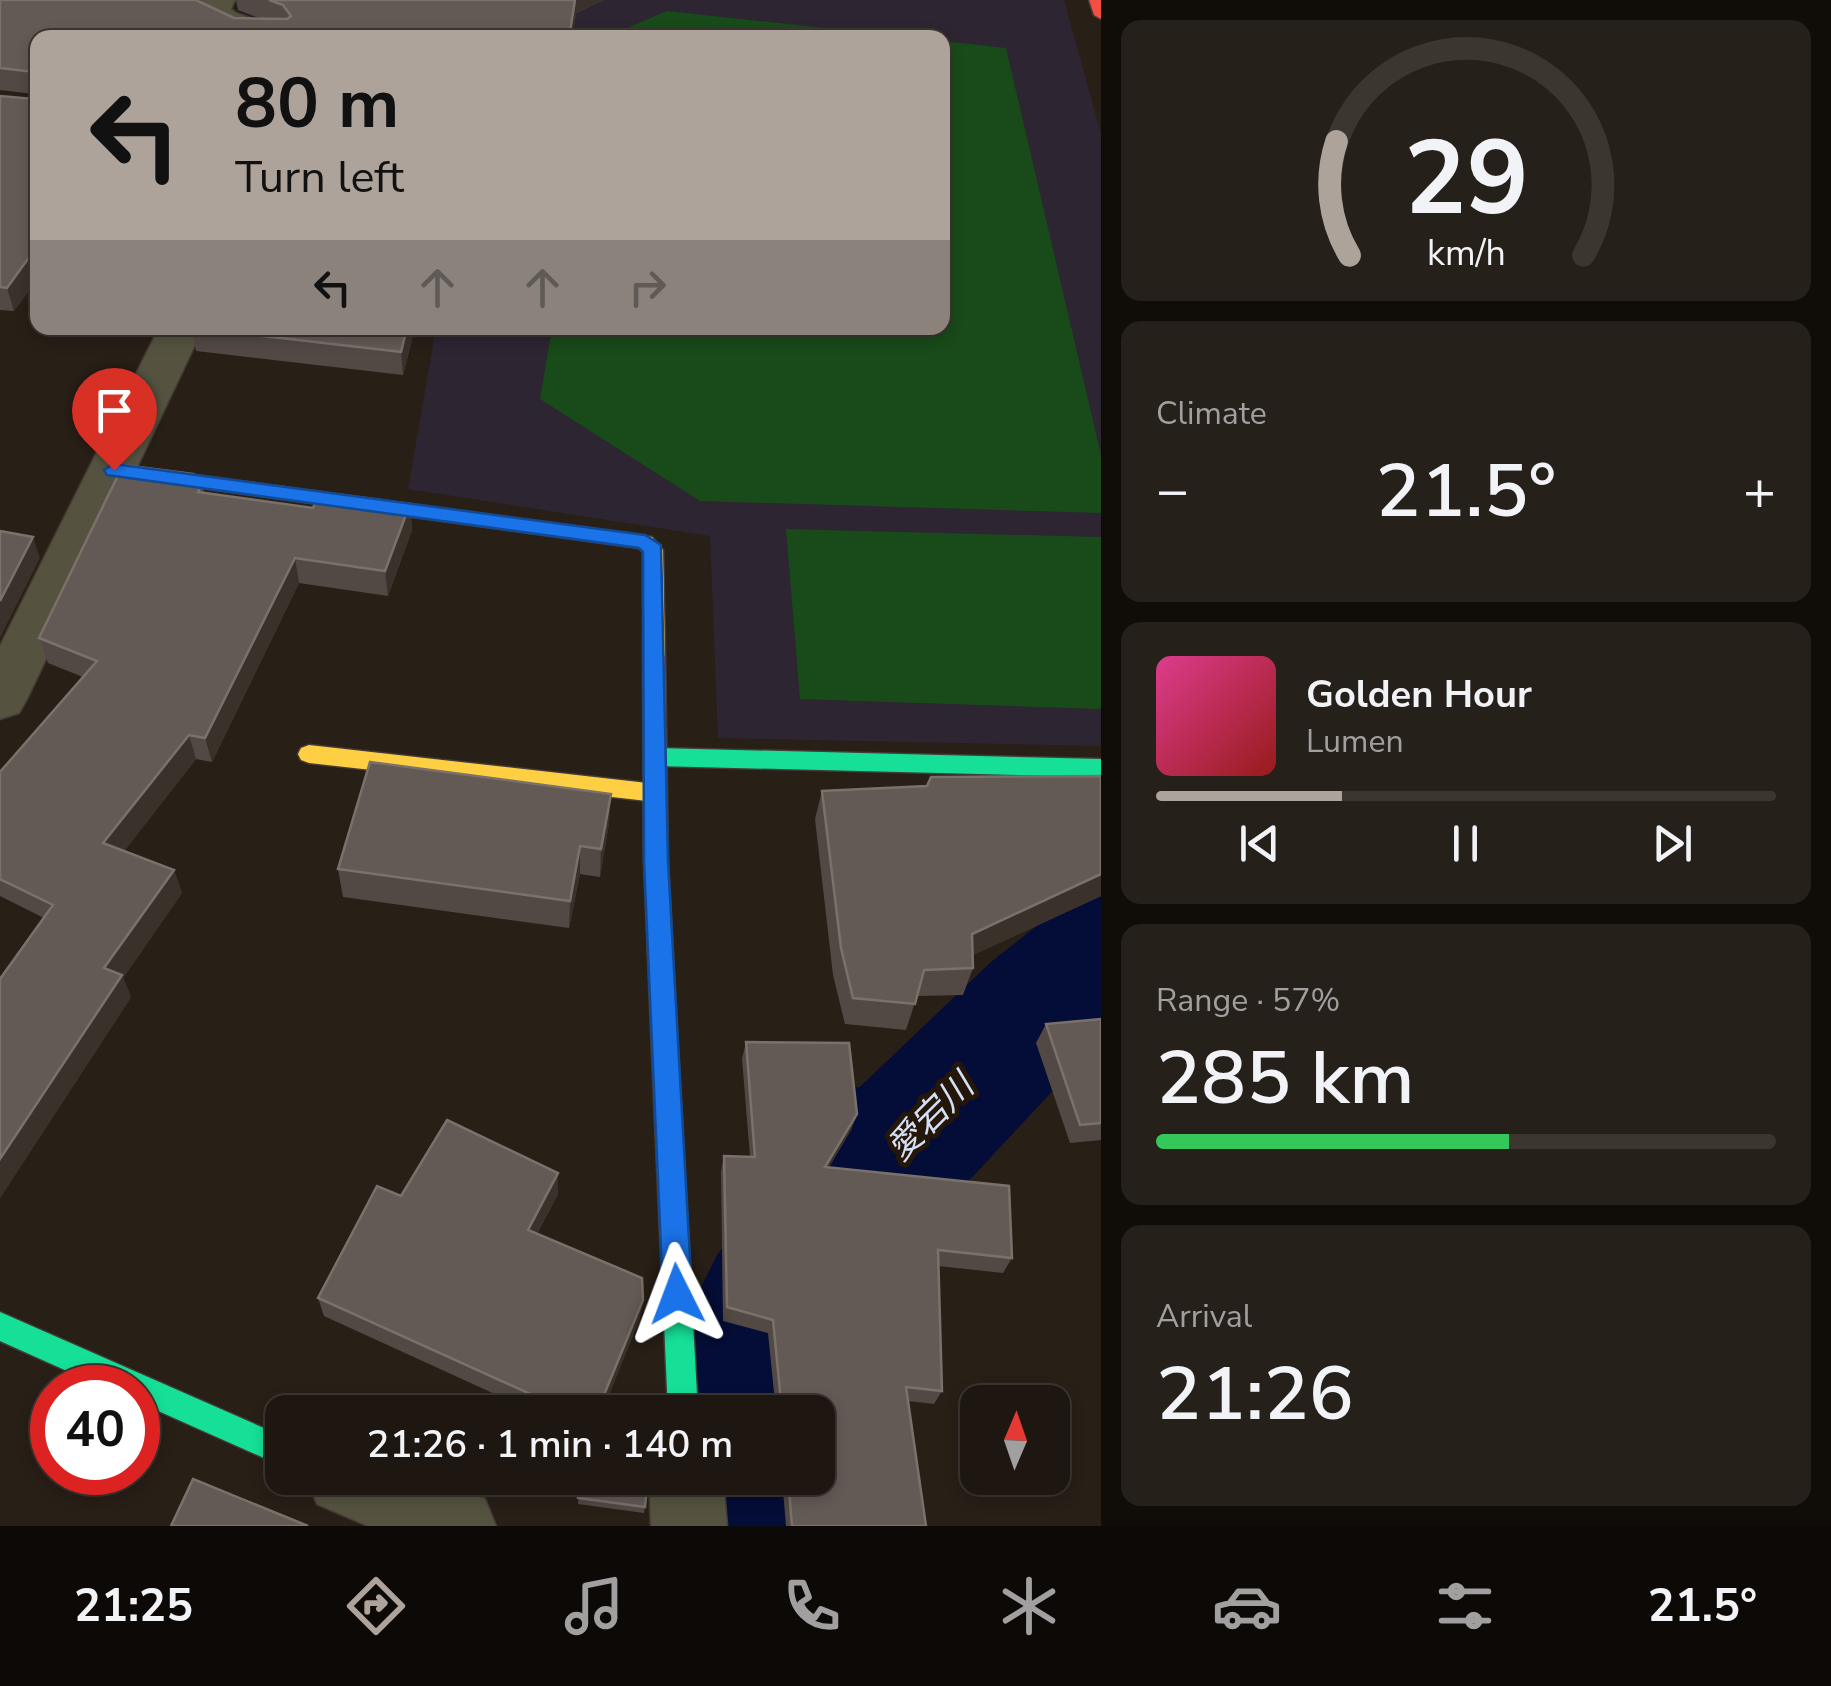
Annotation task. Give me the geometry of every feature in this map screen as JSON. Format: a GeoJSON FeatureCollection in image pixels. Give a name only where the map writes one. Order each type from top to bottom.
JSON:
{"type":"FeatureCollection","features":[{"type":"Feature","properties":{"kind":"street"},"geometry":{"type":"LineString","coordinates":[[218,0],[213,12],[251,30]]}},
{"type":"Feature","properties":{"kind":"street"},"geometry":{"type":"LineString","coordinates":[[1096,0],[1101,15]]}},
{"type":"Feature","properties":{"kind":"street"},"geometry":{"type":"LineString","coordinates":[[0,699],[177,335]]}},
{"type":"Feature","properties":{"kind":"street"},"geometry":{"type":"LineString","coordinates":[[114,470],[645,542],[654,550],[656,861],[682,1395]]}},
{"type":"Feature","properties":{"kind":"street"},"geometry":{"type":"LineString","coordinates":[[308,754],[656,793]]}},
{"type":"Feature","properties":{"kind":"street"},"geometry":{"type":"LineString","coordinates":[[657,758],[1101,768]]}},
{"type":"Feature","properties":{"kind":"street"},"geometry":{"type":"LineString","coordinates":[[0,1326],[265,1443]]}},
{"type":"Feature","properties":{"kind":"street"},"geometry":{"type":"LineString","coordinates":[[383,1495],[458,1526]]}},
{"type":"Feature","properties":{"kind":"street"},"geometry":{"type":"LineString","coordinates":[[687,1495],[689,1526]]}},
{"type":"Feature","properties":{"kind":"shaded area"},"geometry":{"type":"Polygon","coordinates":[[[247,0],[1064,0],[1101,134],[1101,746],[718,738],[710,536],[408,489],[435,335],[950,335],[950,30],[286,30],[237,10],[247,0]]]}},
{"type":"Feature","properties":{"kind":"green space"},"geometry":{"type":"Polygon","coordinates":[[[667,11],[844,30],[622,30],[667,11]]]}},
{"type":"Feature","properties":{"kind":"green space"},"geometry":{"type":"Polygon","coordinates":[[[950,42],[1006,48],[1101,455],[1101,513],[700,501],[540,399],[551,335],[950,335],[950,42]]]}},
{"type":"Feature","properties":{"kind":"green space"},"geometry":{"type":"Polygon","coordinates":[[[786,529],[1101,537],[1101,709],[800,699],[786,529]]]}},
{"type":"Feature","properties":{"kind":"building"},"geometry":{"type":"Polygon","coordinates":[[[0,0],[196,0],[234,18],[287,19],[291,16],[283,5],[269,0],[575,0],[570,30],[30,30],[30,71],[0,68],[0,0]]]}},
{"type":"Feature","properties":{"kind":"building"},"geometry":{"type":"Polygon","coordinates":[[[0,96],[30,99],[30,256],[7,288],[0,287],[0,96]]]}},
{"type":"Feature","properties":{"kind":"building"},"geometry":{"type":"Polygon","coordinates":[[[255,335],[405,335],[401,352],[255,335]]]}},
{"type":"Feature","properties":{"kind":"building"},"geometry":{"type":"Polygon","coordinates":[[[123,465],[193,474],[189,482],[202,484],[198,492],[313,508],[320,492],[410,504],[385,571],[295,558],[205,738],[189,735],[103,843],[174,870],[104,968],[122,975],[0,1159],[0,979],[53,905],[0,879],[0,772],[97,661],[39,638],[123,465]]]}},
{"type":"Feature","properties":{"kind":"building"},"geometry":{"type":"Polygon","coordinates":[[[0,531],[33,537],[0,601],[0,531]]]}},
{"type":"Feature","properties":{"kind":"building"},"geometry":{"type":"Polygon","coordinates":[[[370,762],[611,794],[601,849],[580,846],[570,901],[338,869],[370,762]]]}},
{"type":"Feature","properties":{"kind":"building"},"geometry":{"type":"Polygon","coordinates":[[[1101,776],[1101,874],[972,934],[973,968],[924,970],[915,1004],[853,998],[841,948],[822,791],[927,786],[931,777],[1101,776]]]}},
{"type":"Feature","properties":{"kind":"building"},"geometry":{"type":"Polygon","coordinates":[[[1101,1019],[1101,1123],[1080,1125],[1046,1024],[1101,1019]]]}},
{"type":"Feature","properties":{"kind":"building"},"geometry":{"type":"Polygon","coordinates":[[[746,1042],[849,1043],[857,1114],[825,1167],[1009,1186],[1012,1258],[938,1250],[942,1391],[906,1387],[926,1526],[792,1526],[789,1495],[835,1495],[835,1395],[780,1395],[773,1320],[727,1307],[724,1156],[755,1157],[746,1042]]]}},
{"type":"Feature","properties":{"kind":"building"},"geometry":{"type":"Polygon","coordinates":[[[447,1120],[558,1173],[528,1230],[642,1278],[643,1300],[604,1395],[532,1395],[318,1298],[377,1186],[401,1196],[447,1120]]]}},
{"type":"Feature","properties":{"kind":"building"},"geometry":{"type":"Polygon","coordinates":[[[193,1479],[308,1526],[171,1526],[193,1479]]]}},
{"type":"Feature","properties":{"kind":"building"},"geometry":{"type":"Polygon","coordinates":[[[578,1495],[646,1495],[645,1507],[578,1498],[578,1495]]]}},
{"type":"Feature","properties":{"kind":"waterway","name":"愛宕川"},"geometry":{"type":"LineString","coordinates":[[756,1395],[758,1344],[773,1311],[855,1194],[1040,1006],[1101,955]]}},
{"type":"Feature","properties":{"kind":"waterway"},"geometry":{"type":"LineString","coordinates":[[832,1088],[923,1124]]}},
{"type":"Feature","properties":{"kind":"waterway","name":"愛宕川"},"geometry":{"type":"LineString","coordinates":[[755,1495],[758,1526]]}},
{"type":"Feature","properties":{"kind":"traffic: fast"},"geometry":{"type":"LineString","coordinates":[[657,757],[1101,768]]}},
{"type":"Feature","properties":{"kind":"traffic: fast"},"geometry":{"type":"LineString","coordinates":[[665,1053],[682,1395]]}},
{"type":"Feature","properties":{"kind":"traffic: fast"},"geometry":{"type":"LineString","coordinates":[[0,1326],[265,1443]]}},
{"type":"Feature","properties":{"kind":"traffic: slow"},"geometry":{"type":"LineString","coordinates":[[114,470],[645,542],[653,550],[654,656]]}},
{"type":"Feature","properties":{"kind":"traffic: slow"},"geometry":{"type":"LineString","coordinates":[[309,754],[656,793]]}},
{"type":"Feature","properties":{"kind":"traffic: jam"},"geometry":{"type":"LineString","coordinates":[[1096,0],[1101,15]]}},
{"type":"Feature","properties":{"kind":"traffic: jam"},"geometry":{"type":"LineString","coordinates":[[654,656],[656,861],[665,1053]]}},
{"type":"Feature","properties":{"kind":"route"},"geometry":{"type":"LineString","coordinates":[[114,470],[645,542],[654,550],[656,861],[677,1294]]}}]}
